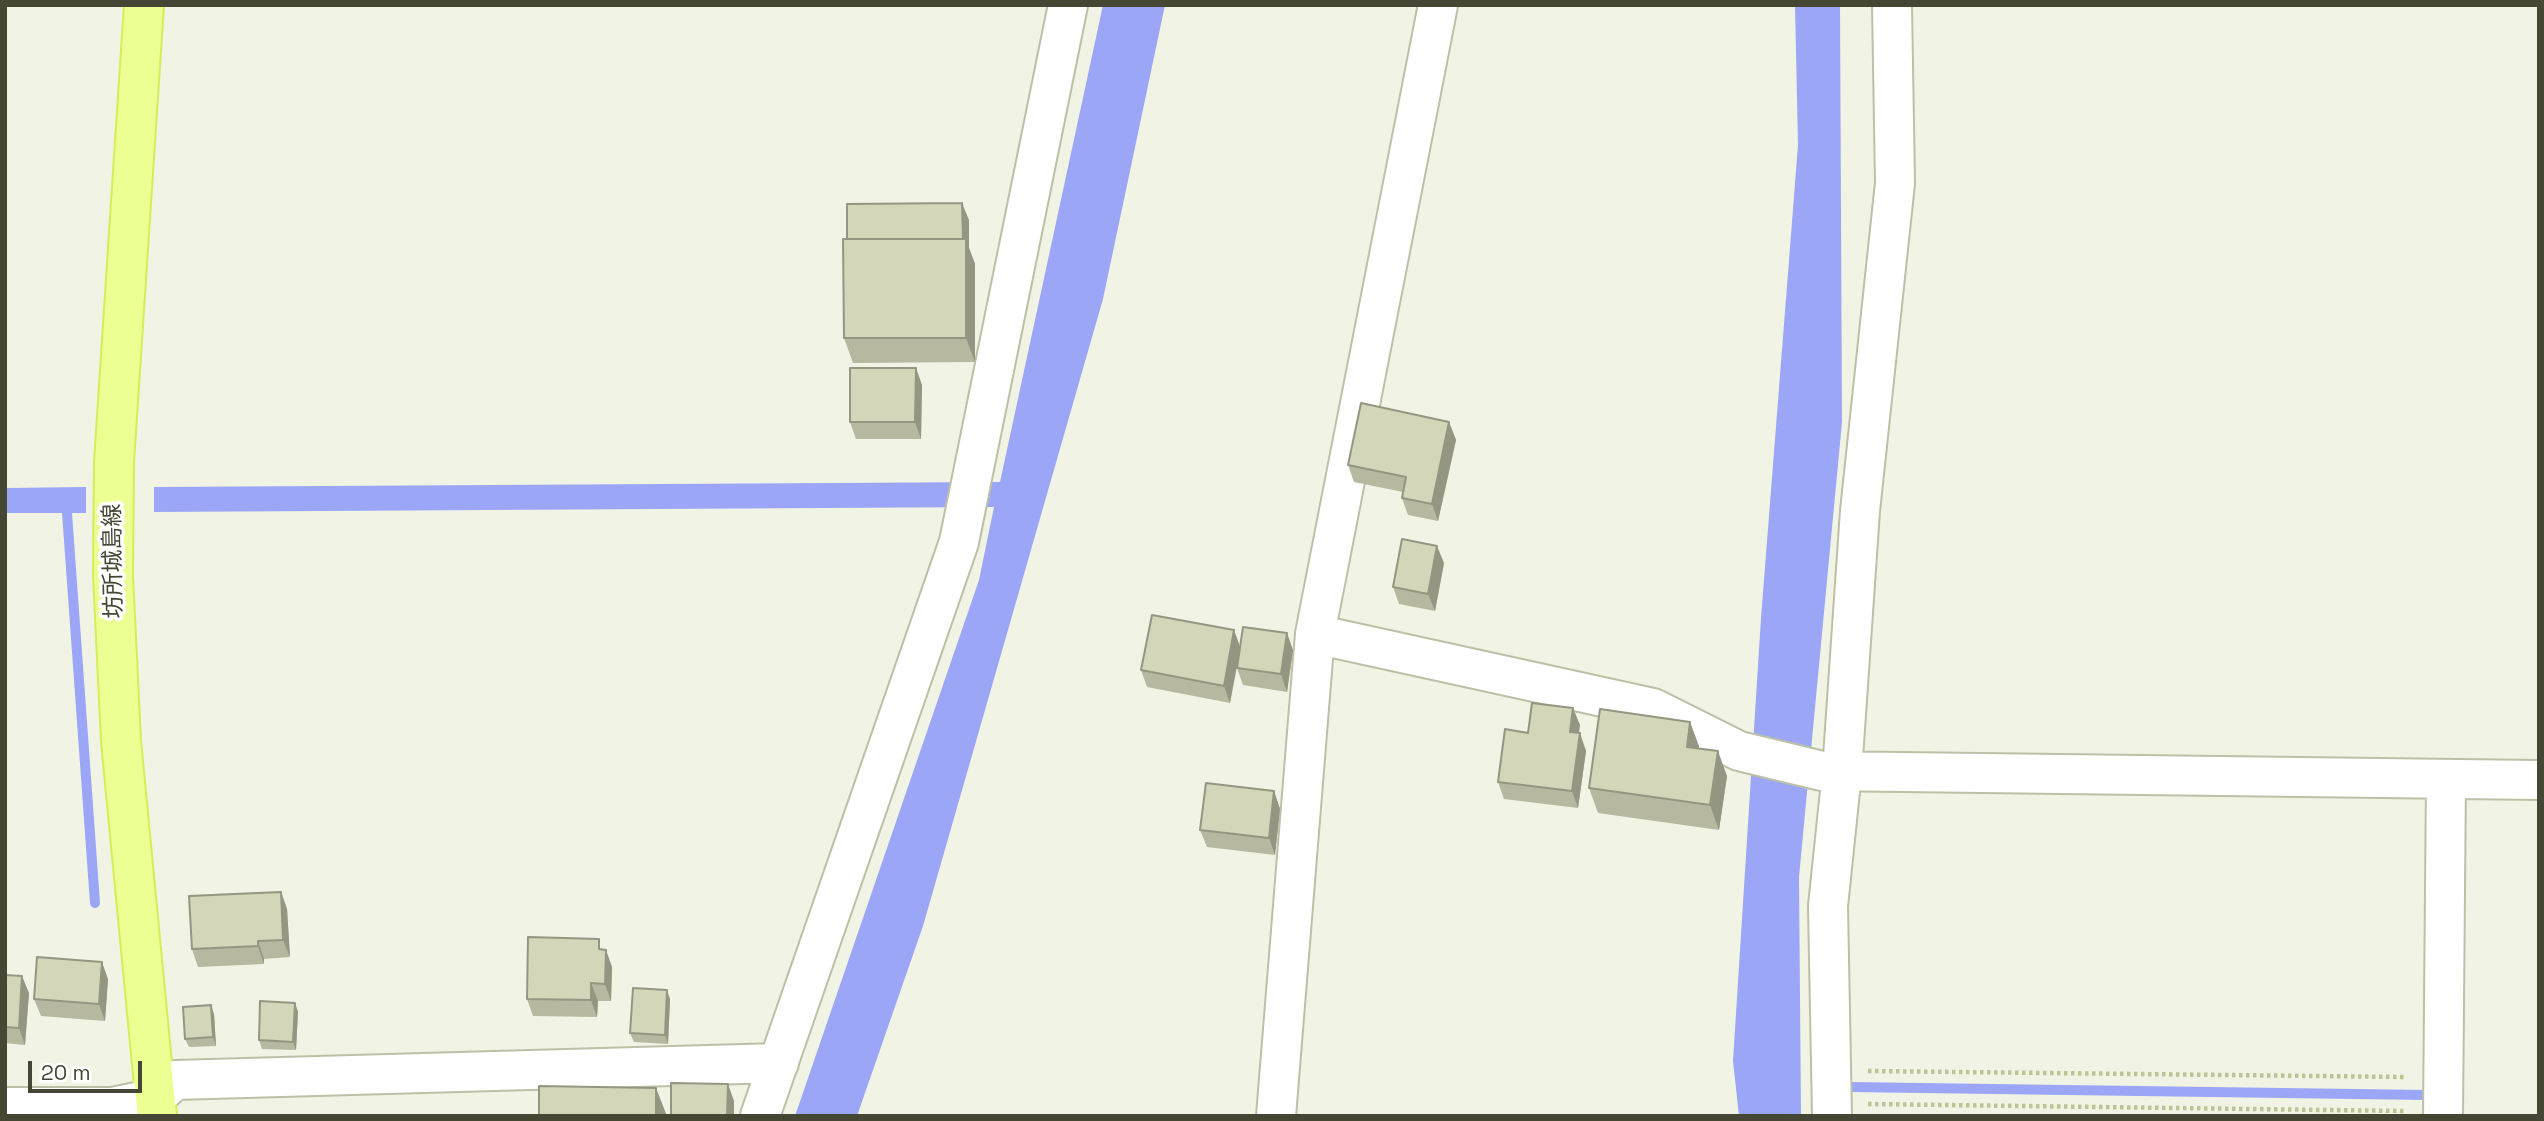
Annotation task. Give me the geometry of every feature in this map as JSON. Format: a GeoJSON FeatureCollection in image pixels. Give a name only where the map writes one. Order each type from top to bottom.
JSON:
{"type":"FeatureCollection","features":[{"type":"Feature","properties":{"kind":"main road","name":"坊所城島線"},"geometry":{"type":"LineString","coordinates":[[144,5],[114,462],[113,575],[121,741],[156,1107]]}},
{"type":"Feature","properties":{"kind":"street"},"geometry":{"type":"LineString","coordinates":[[760,1116],[960,542],[1068,5]]}},
{"type":"Feature","properties":{"kind":"street"},"geometry":{"type":"LineString","coordinates":[[1276,1116],[1315,634],[1438,5]]}},
{"type":"Feature","properties":{"kind":"street"},"geometry":{"type":"LineString","coordinates":[[1832,1097],[1828,906],[1832,772],[1895,183],[1892,5]]}},
{"type":"Feature","properties":{"kind":"street"},"geometry":{"type":"LineString","coordinates":[[1315,634],[1653,708],[1739,751],[1832,772],[2539,780]]}},
{"type":"Feature","properties":{"kind":"street"},"geometry":{"type":"LineString","coordinates":[[2443,1102],[2446,779]]}},
{"type":"Feature","properties":{"kind":"street"},"geometry":{"type":"LineString","coordinates":[[5,1107],[156,1107],[175,1080],[779,1063]]}},
{"type":"Feature","properties":{"kind":"path"},"geometry":{"type":"LineString","coordinates":[[1832,1097],[2443,1102]]}},
{"type":"Feature","properties":{"kind":"path"},"geometry":{"type":"LineString","coordinates":[[1832,1097],[2443,1102]]}},
{"type":"Feature","properties":{"kind":"water"},"geometry":{"type":"Polygon","coordinates":[[[1103,5],[1165,5],[1103,299],[923,926],[857,1116],[795,1116],[979,580],[994,507],[154,512],[154,487],[1000,482],[1103,5]]]}},
{"type":"Feature","properties":{"kind":"water"},"geometry":{"type":"Polygon","coordinates":[[[1795,5],[1840,5],[1842,422],[1799,877],[1801,1116],[1739,1116],[1733,1061],[1761,618],[1798,145],[1795,5]]]}},
{"type":"Feature","properties":{"kind":"water"},"geometry":{"type":"Polygon","coordinates":[[[86,487],[86,513],[5,513],[5,488],[86,487]]]}},
{"type":"Feature","properties":{"kind":"building"},"geometry":{"type":"Polygon","coordinates":[[[962,203],[963,239],[847,239],[847,204],[962,203]]]}},
{"type":"Feature","properties":{"kind":"building"},"geometry":{"type":"Polygon","coordinates":[[[843,239],[966,239],[966,338],[844,338],[843,239]]]}},
{"type":"Feature","properties":{"kind":"building"},"geometry":{"type":"Polygon","coordinates":[[[850,368],[916,368],[915,422],[850,422],[850,368]]]}},
{"type":"Feature","properties":{"kind":"building"},"geometry":{"type":"Polygon","coordinates":[[[1361,403],[1449,422],[1432,504],[1402,498],[1406,477],[1348,465],[1361,403]]]}},
{"type":"Feature","properties":{"kind":"building"},"geometry":{"type":"Polygon","coordinates":[[[1402,539],[1437,546],[1428,594],[1393,587],[1402,539]]]}},
{"type":"Feature","properties":{"kind":"building"},"geometry":{"type":"Polygon","coordinates":[[[1152,615],[1234,630],[1224,686],[1141,670],[1152,615]]]}},
{"type":"Feature","properties":{"kind":"building"},"geometry":{"type":"Polygon","coordinates":[[[1243,627],[1287,633],[1281,674],[1237,668],[1243,627]]]}},
{"type":"Feature","properties":{"kind":"building"},"geometry":{"type":"Polygon","coordinates":[[[1532,703],[1573,708],[1570,732],[1580,733],[1572,791],[1498,782],[1505,729],[1528,733],[1532,703]]]}},
{"type":"Feature","properties":{"kind":"building"},"geometry":{"type":"Polygon","coordinates":[[[1600,709],[1690,722],[1687,747],[1718,751],[1710,805],[1589,788],[1600,709]]]}},
{"type":"Feature","properties":{"kind":"building"},"geometry":{"type":"Polygon","coordinates":[[[1206,783],[1274,791],[1269,838],[1200,830],[1206,783]]]}},
{"type":"Feature","properties":{"kind":"building"},"geometry":{"type":"Polygon","coordinates":[[[281,892],[283,940],[258,941],[258,946],[192,949],[189,896],[281,892]]]}},
{"type":"Feature","properties":{"kind":"building"},"geometry":{"type":"Polygon","coordinates":[[[528,937],[599,939],[599,949],[606,950],[605,984],[591,983],[591,1000],[527,999],[528,937]]]}},
{"type":"Feature","properties":{"kind":"building"},"geometry":{"type":"Polygon","coordinates":[[[37,957],[102,962],[99,1004],[34,999],[37,957]]]}},
{"type":"Feature","properties":{"kind":"building"},"geometry":{"type":"Polygon","coordinates":[[[5,975],[22,976],[19,1028],[5,1027],[5,975]]]}},
{"type":"Feature","properties":{"kind":"building"},"geometry":{"type":"Polygon","coordinates":[[[633,988],[667,990],[665,1035],[630,1033],[633,988]]]}},
{"type":"Feature","properties":{"kind":"building"},"geometry":{"type":"Polygon","coordinates":[[[260,1001],[295,1003],[293,1042],[259,1040],[260,1001]]]}},
{"type":"Feature","properties":{"kind":"building"},"geometry":{"type":"Polygon","coordinates":[[[211,1005],[213,1037],[185,1039],[183,1007],[211,1005]]]}},
{"type":"Feature","properties":{"kind":"building"},"geometry":{"type":"Polygon","coordinates":[[[671,1083],[728,1084],[727,1116],[671,1116],[671,1083]]]}},
{"type":"Feature","properties":{"kind":"building"},"geometry":{"type":"Polygon","coordinates":[[[539,1086],[656,1088],[656,1116],[539,1116],[539,1086]]]}},
{"type":"Feature","properties":{"kind":"waterway"},"geometry":{"type":"LineString","coordinates":[[67,513],[95,903]]}},
{"type":"Feature","properties":{"kind":"waterway"},"geometry":{"type":"LineString","coordinates":[[1849,1087],[2427,1095]]}}]}
